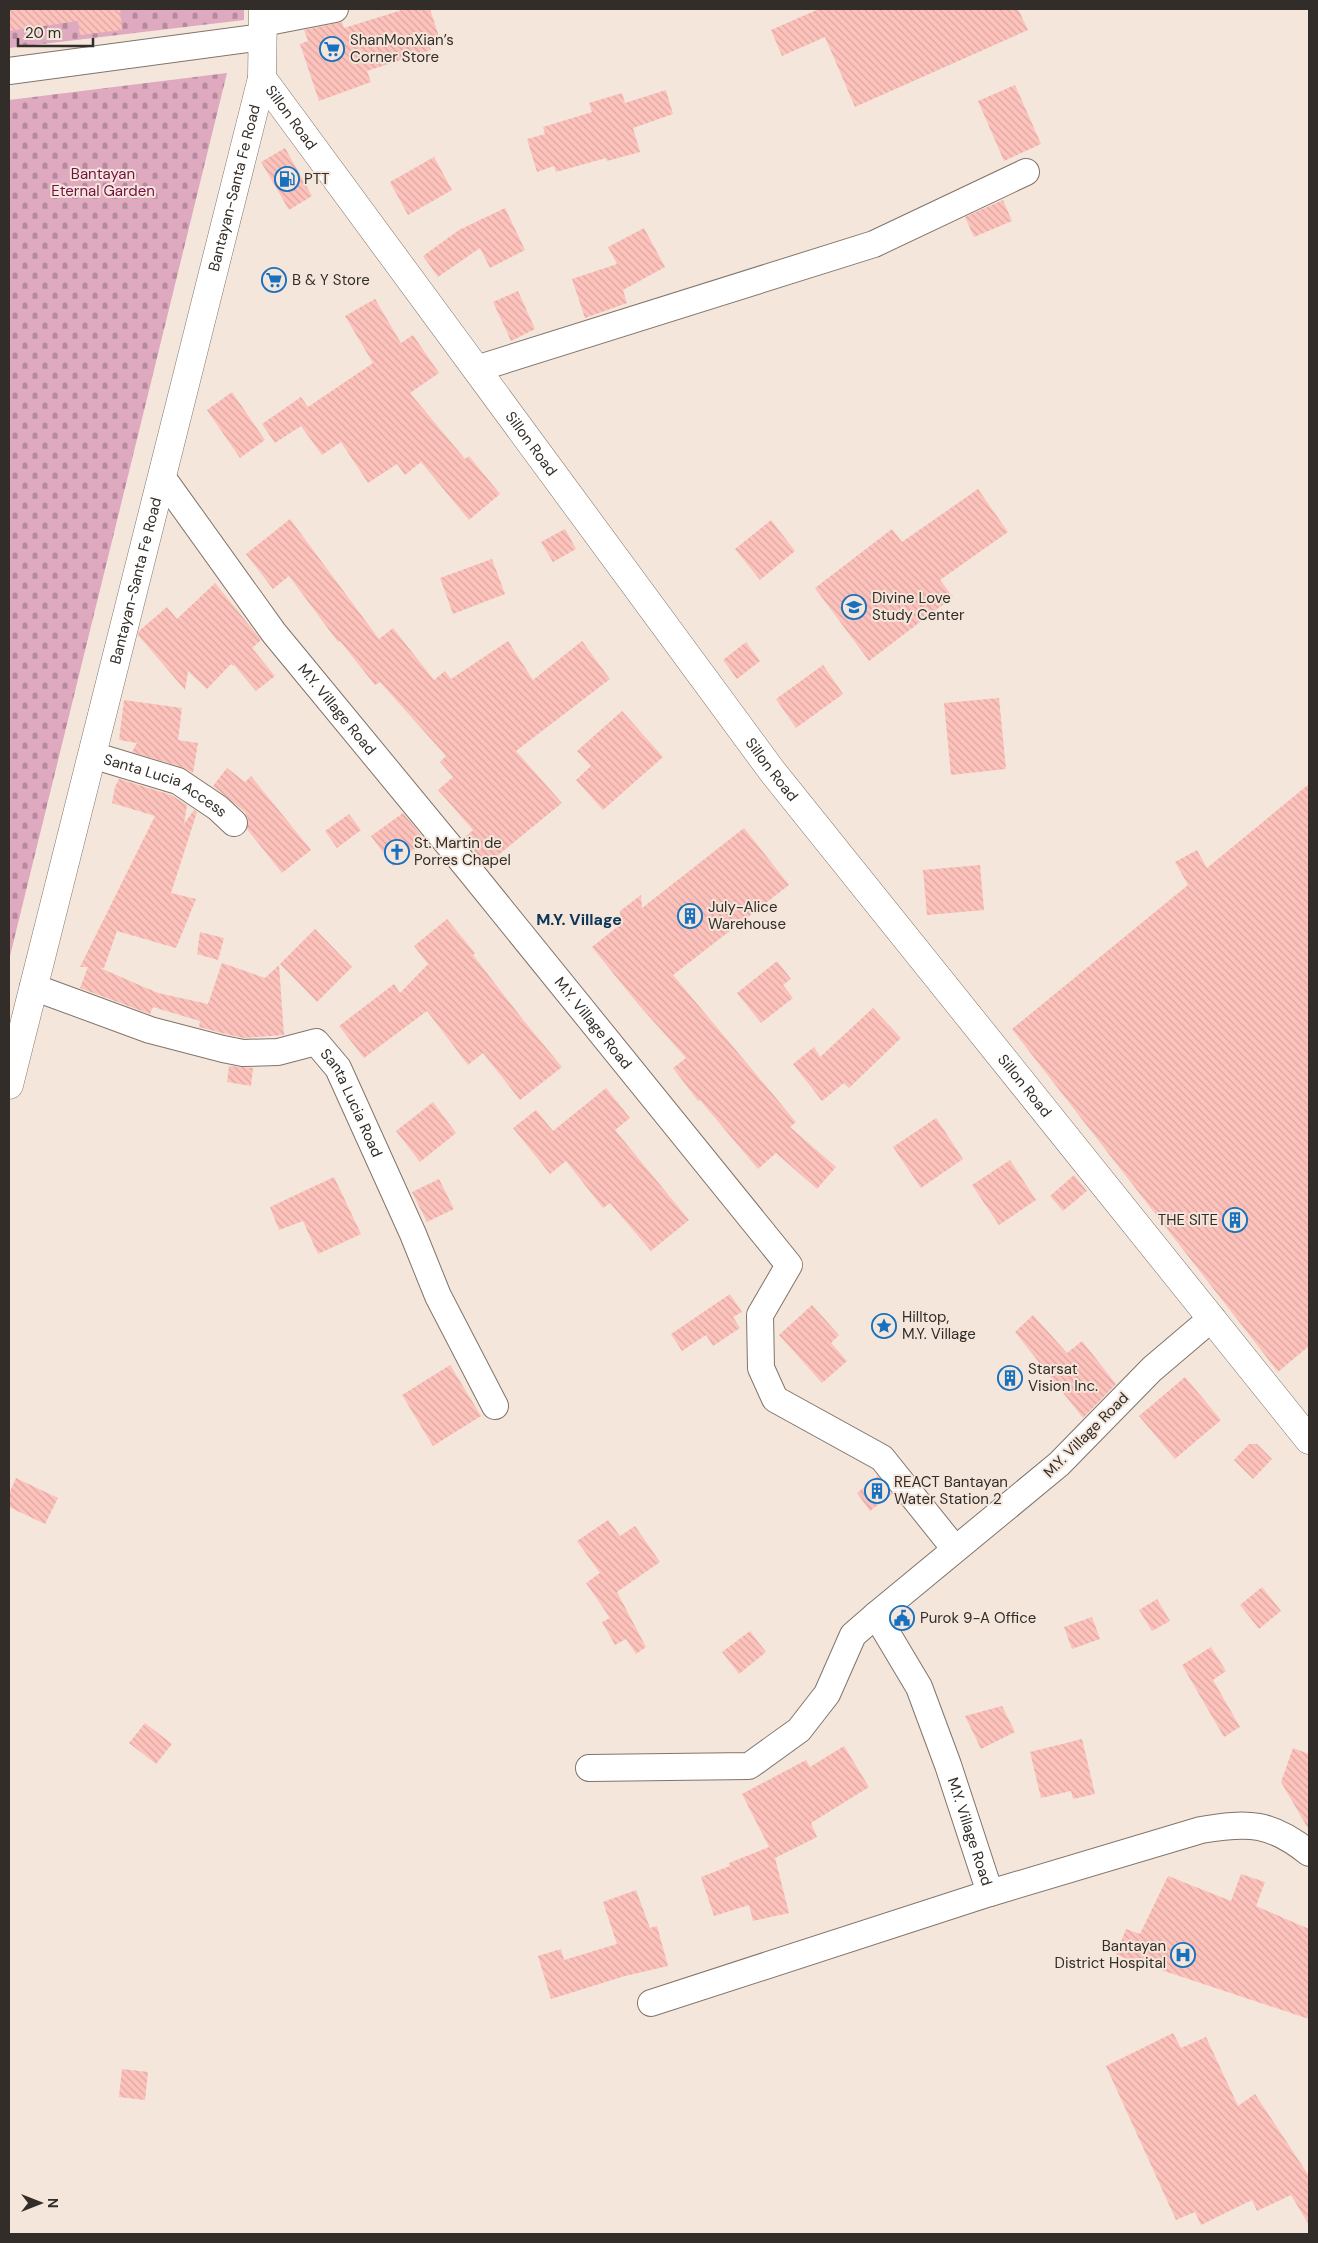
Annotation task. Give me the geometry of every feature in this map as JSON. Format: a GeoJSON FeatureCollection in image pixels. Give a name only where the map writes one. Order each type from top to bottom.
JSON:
{"type":"FeatureCollection","features":[{"type":"Feature","properties":{"kind":"main road","name":"Bantayan-Santa Fe Road"},"geometry":{"type":"LineString","coordinates":[[9,1085],[262,78],[263,23]]}},
{"type":"Feature","properties":{"kind":"main road","name":"Sillon Road"},"geometry":{"type":"LineString","coordinates":[[262,78],[772,771],[1309,1440]]}},
{"type":"Feature","properties":{"kind":"street"},"geometry":{"type":"LineString","coordinates":[[9,71],[335,9]]}},
{"type":"Feature","properties":{"kind":"street"},"geometry":{"type":"LineString","coordinates":[[476,369],[874,244],[1026,172]]}},
{"type":"Feature","properties":{"kind":"street","name":"M.Y. Village Road"},"geometry":{"type":"LineString","coordinates":[[162,477],[274,633],[789,1266],[760,1315],[761,1368],[775,1399],[882,1458],[955,1548]]}},
{"type":"Feature","properties":{"kind":"street","name":"Santa Lucia Access"},"geometry":{"type":"LineString","coordinates":[[92,755],[178,782],[218,808],[234,823]]}},
{"type":"Feature","properties":{"kind":"street","name":"Santa Lucia Road"},"geometry":{"type":"LineString","coordinates":[[33,987],[150,1030],[243,1053],[278,1052],[316,1042],[338,1068],[413,1234],[438,1296],[495,1406]]}},
{"type":"Feature","properties":{"kind":"street","name":"M.Y. Village Road"},"geometry":{"type":"LineString","coordinates":[[1212,1318],[1152,1369],[1059,1464],[876,1615],[919,1687],[948,1765],[990,1893],[1201,1830],[1236,1824],[1264,1827],[1290,1837],[1309,1853]]}},
{"type":"Feature","properties":{"kind":"street"},"geometry":{"type":"LineString","coordinates":[[588,1768],[749,1766],[800,1730],[827,1694],[853,1635],[876,1615]]}},
{"type":"Feature","properties":{"kind":"street"},"geometry":{"type":"LineString","coordinates":[[650,2003],[990,1893]]}},
{"type":"Feature","properties":{"kind":"green space"},"geometry":{"type":"Polygon","coordinates":[[[9,9],[244,9],[244,20],[9,48],[9,9]]]}},
{"type":"Feature","properties":{"kind":"green space","name":"Bantayan Eternal Garden"},"geometry":{"type":"Polygon","coordinates":[[[227,73],[9,960],[9,100],[227,73]]]}},
{"type":"Feature","properties":{"kind":"building"},"geometry":{"type":"Polygon","coordinates":[[[9,9],[120,9],[122,30],[80,35],[78,21],[9,31],[9,9]]]}},
{"type":"Feature","properties":{"kind":"building"},"geometry":{"type":"Polygon","coordinates":[[[405,9],[430,9],[440,40],[428,43],[431,50],[367,71],[371,82],[319,101],[300,44],[308,41],[304,30],[342,22],[344,28],[405,9]]]}},
{"type":"Feature","properties":{"kind":"building"},"geometry":{"type":"Polygon","coordinates":[[[819,9],[1018,9],[1028,30],[855,107],[825,37],[782,56],[771,30],[819,9]]]}},
{"type":"Feature","properties":{"kind":"building"},"geometry":{"type":"Polygon","coordinates":[[[1015,85],[1041,144],[1004,161],[978,101],[1015,85]]]}},
{"type":"Feature","properties":{"kind":"building"},"geometry":{"type":"Polygon","coordinates":[[[666,90],[673,114],[633,128],[640,152],[607,161],[606,158],[556,172],[554,166],[537,172],[527,139],[545,134],[543,127],[592,112],[589,103],[622,93],[625,103],[666,90]]]}},
{"type":"Feature","properties":{"kind":"building","name":"PTT"},"geometry":{"type":"Polygon","coordinates":[[[285,148],[312,196],[289,210],[261,162],[285,148]]]}},
{"type":"Feature","properties":{"kind":"building"},"geometry":{"type":"Polygon","coordinates":[[[434,157],[452,190],[408,215],[390,182],[434,157]]]}},
{"type":"Feature","properties":{"kind":"building"},"geometry":{"type":"Polygon","coordinates":[[[1003,200],[1012,221],[974,237],[965,217],[1003,200]]]}},
{"type":"Feature","properties":{"kind":"building"},"geometry":{"type":"Polygon","coordinates":[[[505,208],[525,250],[490,268],[480,248],[438,277],[423,256],[459,230],[505,208]]]}},
{"type":"Feature","properties":{"kind":"building"},"geometry":{"type":"Polygon","coordinates":[[[644,228],[665,267],[623,290],[627,303],[585,318],[572,279],[617,264],[608,247],[644,228]]]}},
{"type":"Feature","properties":{"kind":"building"},"geometry":{"type":"Polygon","coordinates":[[[518,291],[535,329],[511,341],[493,302],[518,291]]]}},
{"type":"Feature","properties":{"kind":"building"},"geometry":{"type":"Polygon","coordinates":[[[375,299],[401,343],[413,335],[439,373],[410,393],[465,459],[469,456],[500,494],[469,520],[421,462],[405,475],[397,464],[368,483],[341,442],[322,455],[301,426],[275,443],[262,424],[301,397],[308,407],[373,363],[345,316],[375,299]]]}},
{"type":"Feature","properties":{"kind":"building"},"geometry":{"type":"Polygon","coordinates":[[[232,392],[265,440],[240,458],[207,410],[232,392]]]}},
{"type":"Feature","properties":{"kind":"building"},"geometry":{"type":"Polygon","coordinates":[[[978,489],[1008,532],[940,580],[953,597],[869,661],[815,588],[892,529],[902,542],[978,489]]]}},
{"type":"Feature","properties":{"kind":"building"},"geometry":{"type":"Polygon","coordinates":[[[290,519],[379,639],[393,628],[434,680],[445,671],[451,679],[508,641],[533,680],[582,641],[610,679],[516,751],[562,803],[486,865],[464,838],[473,830],[438,790],[453,777],[440,762],[446,756],[380,682],[375,685],[340,641],[338,642],[289,576],[273,589],[246,554],[290,519]]]}},
{"type":"Feature","properties":{"kind":"building"},"geometry":{"type":"Polygon","coordinates":[[[771,520],[795,551],[760,580],[735,549],[771,520]]]}},
{"type":"Feature","properties":{"kind":"building"},"geometry":{"type":"Polygon","coordinates":[[[565,529],[576,549],[553,562],[541,542],[565,529]]]}},
{"type":"Feature","properties":{"kind":"building"},"geometry":{"type":"Polygon","coordinates":[[[492,559],[505,594],[453,614],[440,578],[492,559]]]}},
{"type":"Feature","properties":{"kind":"building"},"geometry":{"type":"Polygon","coordinates":[[[215,583],[261,640],[252,648],[275,676],[256,691],[234,665],[231,664],[207,689],[188,671],[185,690],[138,635],[139,631],[167,607],[177,619],[215,583]]]}},
{"type":"Feature","properties":{"kind":"building"},"geometry":{"type":"Polygon","coordinates":[[[746,642],[760,661],[737,679],[723,660],[746,642]]]}},
{"type":"Feature","properties":{"kind":"building"},"geometry":{"type":"Polygon","coordinates":[[[823,665],[843,694],[796,728],[776,699],[823,665]]]}},
{"type":"Feature","properties":{"kind":"building"},"geometry":{"type":"Polygon","coordinates":[[[999,698],[1006,769],[951,775],[944,703],[999,698]]]}},
{"type":"Feature","properties":{"kind":"building"},"geometry":{"type":"Polygon","coordinates":[[[124,700],[182,708],[178,740],[198,743],[193,773],[182,767],[132,752],[137,743],[119,740],[124,700]]]}},
{"type":"Feature","properties":{"kind":"building"},"geometry":{"type":"Polygon","coordinates":[[[622,711],[663,757],[603,810],[576,780],[591,766],[577,751],[622,711]]]}},
{"type":"Feature","properties":{"kind":"building"},"geometry":{"type":"Polygon","coordinates":[[[227,768],[245,782],[251,776],[311,850],[282,873],[247,829],[248,819],[245,812],[213,786],[227,768]]]}},
{"type":"Feature","properties":{"kind":"building"},"geometry":{"type":"Polygon","coordinates":[[[119,779],[171,795],[187,805],[184,824],[194,810],[197,812],[171,893],[196,899],[176,948],[117,931],[104,968],[100,968],[158,993],[208,1004],[222,963],[265,978],[279,965],[284,1035],[244,1038],[226,1034],[199,1027],[200,1021],[153,1007],[150,1014],[80,988],[88,967],[80,967],[155,816],[112,803],[115,787],[119,779]]]}},
{"type":"Feature","properties":{"kind":"building","name":"THE SITE"},"geometry":{"type":"Polygon","coordinates":[[[1309,784],[1309,1346],[1278,1372],[1012,1029],[1188,885],[1175,862],[1197,850],[1207,868],[1309,784]]]}},
{"type":"Feature","properties":{"kind":"building","name":"St. Martin de Porres Chapel"},"geometry":{"type":"Polygon","coordinates":[[[403,813],[425,840],[393,866],[371,836],[403,813]]]}},
{"type":"Feature","properties":{"kind":"building"},"geometry":{"type":"Polygon","coordinates":[[[349,814],[361,830],[337,848],[325,831],[349,814]]]}},
{"type":"Feature","properties":{"kind":"building"},"geometry":{"type":"Polygon","coordinates":[[[744,828],[789,885],[673,975],[796,1122],[790,1127],[836,1167],[817,1189],[776,1153],[758,1169],[700,1100],[698,1101],[673,1068],[686,1058],[638,1004],[592,947],[621,924],[620,911],[641,895],[642,908],[744,828]]]}},
{"type":"Feature","properties":{"kind":"building"},"geometry":{"type":"Polygon","coordinates":[[[980,865],[984,910],[927,915],[923,870],[980,865]]]}},
{"type":"Feature","properties":{"kind":"building"},"geometry":{"type":"Polygon","coordinates":[[[447,919],[475,953],[473,955],[524,1021],[562,1067],[520,1100],[483,1053],[468,1065],[427,1011],[364,1058],[339,1026],[394,984],[400,993],[428,964],[414,946],[447,919]]]}},
{"type":"Feature","properties":{"kind":"building"},"geometry":{"type":"Polygon","coordinates":[[[315,929],[352,967],[317,1002],[280,964],[315,929]]]}},
{"type":"Feature","properties":{"kind":"building"},"geometry":{"type":"Polygon","coordinates":[[[200,932],[224,938],[218,960],[197,954],[200,932]]]}},
{"type":"Feature","properties":{"kind":"building"},"geometry":{"type":"Polygon","coordinates":[[[777,961],[791,979],[783,985],[793,998],[761,1023],[737,993],[777,961]]]}},
{"type":"Feature","properties":{"kind":"building"},"geometry":{"type":"Polygon","coordinates":[[[873,1008],[901,1038],[849,1088],[844,1083],[822,1101],[793,1064],[814,1047],[820,1057],[873,1008]]]}},
{"type":"Feature","properties":{"kind":"building"},"geometry":{"type":"Polygon","coordinates":[[[229,1066],[253,1068],[251,1086],[227,1082],[229,1066]]]}},
{"type":"Feature","properties":{"kind":"building"},"geometry":{"type":"Polygon","coordinates":[[[606,1088],[630,1118],[615,1130],[689,1220],[651,1251],[610,1203],[603,1208],[566,1161],[550,1174],[513,1128],[536,1110],[553,1131],[606,1088]]]}},
{"type":"Feature","properties":{"kind":"building"},"geometry":{"type":"Polygon","coordinates":[[[433,1102],[456,1133],[420,1162],[396,1131],[433,1102]]]}},
{"type":"Feature","properties":{"kind":"building"},"geometry":{"type":"Polygon","coordinates":[[[936,1118],[963,1159],[921,1188],[893,1147],[936,1118]]]}},
{"type":"Feature","properties":{"kind":"building"},"geometry":{"type":"Polygon","coordinates":[[[1010,1160],[1036,1200],[999,1225],[972,1185],[1010,1160]]]}},
{"type":"Feature","properties":{"kind":"building"},"geometry":{"type":"Polygon","coordinates":[[[1074,1175],[1087,1191],[1063,1211],[1050,1196],[1074,1175]]]}},
{"type":"Feature","properties":{"kind":"building"},"geometry":{"type":"Polygon","coordinates":[[[334,1177],[361,1234],[318,1254],[303,1221],[279,1230],[270,1207],[334,1177]]]}},
{"type":"Feature","properties":{"kind":"building"},"geometry":{"type":"Polygon","coordinates":[[[439,1179],[454,1209],[427,1222],[412,1192],[439,1179]]]}},
{"type":"Feature","properties":{"kind":"building"},"geometry":{"type":"Polygon","coordinates":[[[730,1294],[742,1312],[733,1317],[740,1328],[713,1346],[706,1335],[682,1351],[671,1334],[730,1294]]]}},
{"type":"Feature","properties":{"kind":"building"},"geometry":{"type":"Polygon","coordinates":[[[812,1305],[839,1335],[831,1343],[847,1361],[822,1383],[779,1335],[812,1305]]]}},
{"type":"Feature","properties":{"kind":"building"},"geometry":{"type":"Polygon","coordinates":[[[1033,1315],[1067,1353],[1082,1341],[1116,1384],[1083,1418],[1015,1332],[1033,1315]]]}},
{"type":"Feature","properties":{"kind":"building"},"geometry":{"type":"Polygon","coordinates":[[[450,1365],[481,1416],[433,1446],[402,1395],[450,1365]]]}},
{"type":"Feature","properties":{"kind":"building"},"geometry":{"type":"Polygon","coordinates":[[[1185,1377],[1221,1420],[1175,1459],[1139,1416],[1185,1377]]]}},
{"type":"Feature","properties":{"kind":"building"},"geometry":{"type":"Polygon","coordinates":[[[1249,1444],[1257,1444],[1272,1459],[1253,1479],[1234,1460],[1249,1444]]]}},
{"type":"Feature","properties":{"kind":"building","name":"REACT Bantayan Water Station 2"},"geometry":{"type":"Polygon","coordinates":[[[878,1476],[892,1494],[870,1511],[857,1493],[878,1476]]]}},
{"type":"Feature","properties":{"kind":"building"},"geometry":{"type":"Polygon","coordinates":[[[16,1478],[58,1498],[45,1524],[9,1507],[9,1494],[16,1478]]]}},
{"type":"Feature","properties":{"kind":"building"},"geometry":{"type":"Polygon","coordinates":[[[608,1520],[620,1536],[635,1526],[660,1562],[617,1592],[646,1647],[636,1654],[626,1639],[615,1645],[602,1622],[610,1618],[586,1583],[600,1573],[577,1541],[608,1520]]]}},
{"type":"Feature","properties":{"kind":"building"},"geometry":{"type":"Polygon","coordinates":[[[1262,1587],[1281,1611],[1259,1629],[1240,1605],[1262,1587]]]}},
{"type":"Feature","properties":{"kind":"building"},"geometry":{"type":"Polygon","coordinates":[[[1157,1599],[1170,1621],[1152,1631],[1139,1610],[1157,1599]]]}},
{"type":"Feature","properties":{"kind":"building"},"geometry":{"type":"Polygon","coordinates":[[[1092,1617],[1100,1639],[1072,1649],[1064,1627],[1092,1617]]]}},
{"type":"Feature","properties":{"kind":"building"},"geometry":{"type":"Polygon","coordinates":[[[750,1631],[766,1652],[739,1674],[722,1652],[750,1631]]]}},
{"type":"Feature","properties":{"kind":"building"},"geometry":{"type":"Polygon","coordinates":[[[1211,1647],[1226,1671],[1213,1680],[1240,1727],[1224,1737],[1182,1665],[1211,1647]]]}},
{"type":"Feature","properties":{"kind":"building"},"geometry":{"type":"Polygon","coordinates":[[[1002,1706],[1015,1732],[981,1749],[965,1716],[1002,1706]]]}},
{"type":"Feature","properties":{"kind":"building"},"geometry":{"type":"Polygon","coordinates":[[[145,1723],[172,1744],[156,1764],[129,1743],[145,1723]]]}},
{"type":"Feature","properties":{"kind":"building"},"geometry":{"type":"Polygon","coordinates":[[[1082,1739],[1095,1794],[1073,1799],[1071,1791],[1041,1798],[1030,1752],[1082,1739]]]}},
{"type":"Feature","properties":{"kind":"building"},"geometry":{"type":"Polygon","coordinates":[[[844,1746],[869,1787],[811,1823],[817,1837],[775,1858],[789,1913],[753,1921],[749,1905],[714,1916],[701,1877],[730,1866],[729,1863],[769,1847],[742,1794],[806,1760],[810,1767],[844,1746]]]}},
{"type":"Feature","properties":{"kind":"building"},"geometry":{"type":"Polygon","coordinates":[[[1293,1748],[1309,1754],[1309,1830],[1281,1782],[1293,1748]]]}},
{"type":"Feature","properties":{"kind":"building","name":"Bantayan District Hospital"},"geometry":{"type":"Polygon","coordinates":[[[1241,1874],[1265,1882],[1256,1906],[1309,1929],[1309,2019],[1116,1955],[1126,1929],[1140,1934],[1168,1876],[1231,1901],[1241,1874]]]}},
{"type":"Feature","properties":{"kind":"building"},"geometry":{"type":"Polygon","coordinates":[[[636,1890],[650,1928],[657,1926],[668,1966],[625,1976],[551,1999],[538,1956],[561,1949],[564,1960],[617,1944],[603,1902],[636,1890]]]}},
{"type":"Feature","properties":{"kind":"building"},"geometry":{"type":"Polygon","coordinates":[[[1173,2033],[1181,2048],[1206,2037],[1238,2106],[1255,2094],[1309,2176],[1309,2225],[1291,2195],[1257,2211],[1252,2200],[1201,2225],[1195,2212],[1176,2220],[1106,2066],[1173,2033]]]}},
{"type":"Feature","properties":{"kind":"building"},"geometry":{"type":"Polygon","coordinates":[[[122,2069],[148,2072],[145,2100],[119,2097],[122,2069]]]}},
{"type":"Feature","properties":{"kind":"place","name":"ShanMonXian’s Corner Store"},"geometry":{"type":"Point","coordinates":[332,49]}},
{"type":"Feature","properties":{"kind":"place","name":"PTT"},"geometry":{"type":"Point","coordinates":[287,179]}},
{"type":"Feature","properties":{"kind":"place","name":"B & Y Store"},"geometry":{"type":"Point","coordinates":[274,280]}},
{"type":"Feature","properties":{"kind":"place","name":"Divine Love Study Center"},"geometry":{"type":"Point","coordinates":[854,607]}},
{"type":"Feature","properties":{"kind":"place","name":"St. Martin de Porres Chapel"},"geometry":{"type":"Point","coordinates":[397,852]}},
{"type":"Feature","properties":{"kind":"place","name":"July-Alice Warehouse"},"geometry":{"type":"Point","coordinates":[690,916]}},
{"type":"Feature","properties":{"kind":"place","name":"THE SITE"},"geometry":{"type":"Point","coordinates":[1235,1220]}},
{"type":"Feature","properties":{"kind":"place","name":"Hilltop, M.Y. Village"},"geometry":{"type":"Point","coordinates":[884,1326]}},
{"type":"Feature","properties":{"kind":"place","name":"Starsat Vision Inc."},"geometry":{"type":"Point","coordinates":[1010,1378]}},
{"type":"Feature","properties":{"kind":"place","name":"REACT Bantayan Water Station 2"},"geometry":{"type":"Point","coordinates":[877,1491]}},
{"type":"Feature","properties":{"kind":"place","name":"Purok 9-A Office"},"geometry":{"type":"Point","coordinates":[902,1618]}},
{"type":"Feature","properties":{"kind":"place","name":"Bantayan District Hospital"},"geometry":{"type":"Point","coordinates":[1183,1955]}},
{"type":"Feature","properties":{"kind":"district","name":"M.Y. Village"},"geometry":{"type":"Point","coordinates":[579,919]}}]}
